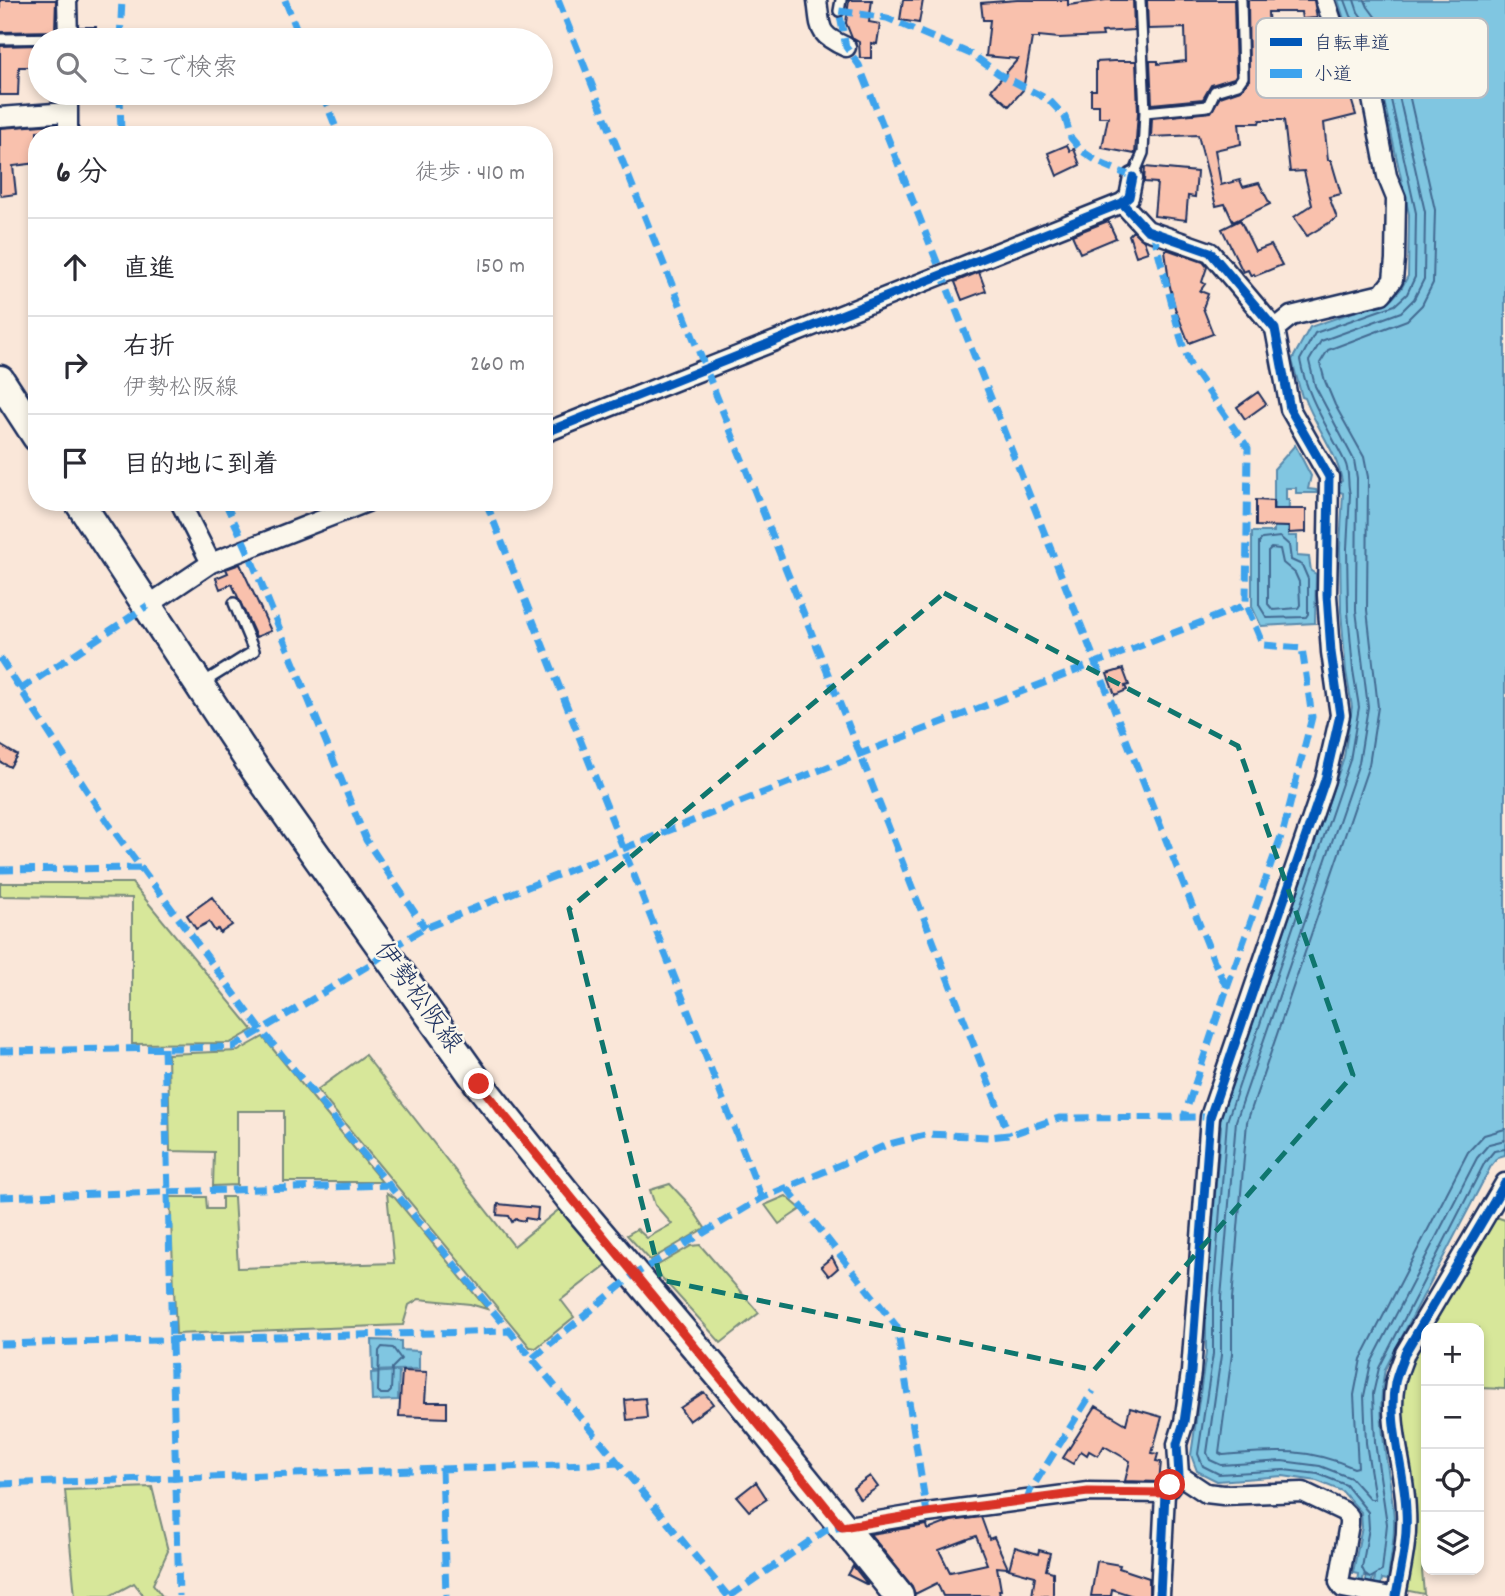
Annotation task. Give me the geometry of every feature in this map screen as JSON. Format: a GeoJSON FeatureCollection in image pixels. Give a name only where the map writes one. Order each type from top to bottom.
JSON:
{"type":"FeatureCollection","features":[{"type":"Feature","properties":{"kind":"main road"},"geometry":{"type":"LineString","coordinates":[[0,380],[28,423]]}},
{"type":"Feature","properties":{"kind":"main road","name":"伊勢松阪線"},"geometry":{"type":"LineString","coordinates":[[85,511],[198,686],[479,1084],[899,1596]]}},
{"type":"Feature","properties":{"kind":"street"},"geometry":{"type":"LineString","coordinates":[[67,0],[68,28]]}},
{"type":"Feature","properties":{"kind":"street"},"geometry":{"type":"LineString","coordinates":[[817,0],[822,32],[828,39],[846,47]]}},
{"type":"Feature","properties":{"kind":"street"},"geometry":{"type":"LineString","coordinates":[[1325,0],[1331,18]]}},
{"type":"Feature","properties":{"kind":"street"},"geometry":{"type":"LineString","coordinates":[[1275,329],[1291,316],[1382,294],[1393,280],[1396,198],[1387,176],[1372,98]]}},
{"type":"Feature","properties":{"kind":"street"},"geometry":{"type":"LineString","coordinates":[[68,105],[68,126]]}},
{"type":"Feature","properties":{"kind":"street"},"geometry":{"type":"LineString","coordinates":[[0,117],[68,112]]}},
{"type":"Feature","properties":{"kind":"street"},"geometry":{"type":"LineString","coordinates":[[553,429],[1122,203],[1129,197],[1133,177]]}},
{"type":"Feature","properties":{"kind":"street"},"geometry":{"type":"LineString","coordinates":[[1122,203],[1147,230],[1209,252],[1275,329],[1290,410],[1329,477],[1327,595],[1331,652],[1340,715],[1325,780],[1210,1117],[1191,1372],[1184,1422],[1177,1444],[1179,1475],[1165,1493],[1160,1596]]}},
{"type":"Feature","properties":{"kind":"street"},"geometry":{"type":"LineString","coordinates":[[185,511],[211,563]]}},
{"type":"Feature","properties":{"kind":"street"},"geometry":{"type":"LineString","coordinates":[[147,606],[211,563],[344,511]]}},
{"type":"Feature","properties":{"kind":"street"},"geometry":{"type":"LineString","coordinates":[[1396,1596],[1405,1543],[1406,1510],[1396,1443],[1393,1399],[1395,1381],[1405,1353],[1505,1183]]}},
{"type":"Feature","properties":{"kind":"street"},"geometry":{"type":"LineString","coordinates":[[1179,1475],[1206,1493],[1223,1495],[1303,1492],[1343,1511],[1349,1517],[1349,1524],[1339,1582],[1343,1588],[1386,1596]]}},
{"type":"Feature","properties":{"kind":"street"},"geometry":{"type":"LineString","coordinates":[[842,1527],[1088,1492],[1165,1493]]}},
{"type":"Feature","properties":{"kind":"lane"},"geometry":{"type":"LineString","coordinates":[[839,11],[841,0]]}},
{"type":"Feature","properties":{"kind":"lane"},"geometry":{"type":"LineString","coordinates":[[1133,177],[1143,153],[1145,112],[1140,0]]}},
{"type":"Feature","properties":{"kind":"lane"},"geometry":{"type":"LineString","coordinates":[[1145,112],[1208,106],[1216,91],[1238,84],[1243,77],[1241,0]]}},
{"type":"Feature","properties":{"kind":"lane"},"geometry":{"type":"LineString","coordinates":[[0,39],[28,39]]}},
{"type":"Feature","properties":{"kind":"lane"},"geometry":{"type":"LineString","coordinates":[[198,686],[254,651],[234,603]]}},
{"type":"Feature","properties":{"kind":"highlighted area"},"geometry":{"type":"Polygon","coordinates":[[[944,593],[1238,746],[1353,1075],[1094,1370],[661,1280],[569,909],[944,593]]]}},
{"type":"Feature","properties":{"kind":"green space"},"geometry":{"type":"Polygon","coordinates":[[[0,883],[132,883],[253,1030],[230,1043],[132,1044],[132,898],[0,896],[0,883]]]}},
{"type":"Feature","properties":{"kind":"green space"},"geometry":{"type":"Polygon","coordinates":[[[263,1037],[382,1182],[284,1182],[284,1111],[237,1111],[237,1185],[213,1186],[214,1152],[170,1151],[168,1054],[238,1051],[263,1037]]]}},
{"type":"Feature","properties":{"kind":"green space"},"geometry":{"type":"Polygon","coordinates":[[[365,1055],[514,1246],[562,1207],[610,1262],[561,1300],[574,1317],[536,1348],[530,1347],[317,1090],[365,1055]]]}},
{"type":"Feature","properties":{"kind":"green space"},"geometry":{"type":"Polygon","coordinates":[[[670,1184],[688,1203],[705,1228],[650,1260],[627,1235],[637,1229],[647,1238],[672,1224],[655,1205],[650,1190],[670,1184]]]}},
{"type":"Feature","properties":{"kind":"green space"},"geometry":{"type":"Polygon","coordinates":[[[387,1193],[395,1198],[487,1309],[470,1304],[419,1299],[409,1305],[403,1325],[176,1334],[170,1197],[206,1197],[207,1209],[222,1209],[222,1197],[234,1197],[238,1268],[394,1263],[387,1193]]]}},
{"type":"Feature","properties":{"kind":"green space"},"geometry":{"type":"Polygon","coordinates":[[[786,1196],[801,1209],[779,1224],[765,1205],[786,1196]]]}},
{"type":"Feature","properties":{"kind":"green space"},"geometry":{"type":"Polygon","coordinates":[[[1493,1216],[1505,1220],[1505,1389],[1484,1388],[1484,1323],[1430,1323],[1493,1216]]]}},
{"type":"Feature","properties":{"kind":"green space"},"geometry":{"type":"Polygon","coordinates":[[[700,1245],[759,1313],[721,1343],[653,1268],[691,1246],[700,1245]]]}},
{"type":"Feature","properties":{"kind":"green space"},"geometry":{"type":"Polygon","coordinates":[[[1421,1341],[1421,1575],[1424,1594],[1404,1590],[1399,1415],[1402,1378],[1421,1341]]]}},
{"type":"Feature","properties":{"kind":"green space"},"geometry":{"type":"Polygon","coordinates":[[[152,1487],[168,1551],[153,1584],[162,1596],[144,1596],[134,1583],[110,1596],[75,1596],[65,1490],[152,1487]]]}},
{"type":"Feature","properties":{"kind":"water"},"geometry":{"type":"Polygon","coordinates":[[[1338,0],[1505,0],[1505,1155],[1498,1157],[1491,1166],[1385,1369],[1382,1427],[1394,1528],[1388,1580],[1382,1579],[1380,1588],[1374,1587],[1375,1577],[1371,1586],[1365,1584],[1367,1576],[1364,1575],[1362,1584],[1357,1583],[1358,1574],[1353,1573],[1362,1527],[1361,1512],[1342,1491],[1317,1481],[1283,1476],[1217,1481],[1197,1471],[1191,1455],[1206,1353],[1206,1298],[1221,1126],[1219,1122],[1344,757],[1352,707],[1341,611],[1343,493],[1337,491],[1337,484],[1342,481],[1331,449],[1305,398],[1302,397],[1292,360],[1310,327],[1392,299],[1408,276],[1409,214],[1383,98],[1488,98],[1488,18],[1344,18],[1338,0]]]}},
{"type":"Feature","properties":{"kind":"water"},"geometry":{"type":"Polygon","coordinates":[[[1295,445],[1311,476],[1308,489],[1316,490],[1317,493],[1296,493],[1296,488],[1286,488],[1286,500],[1289,500],[1288,536],[1297,536],[1297,556],[1309,557],[1311,571],[1316,574],[1315,623],[1261,626],[1252,607],[1252,532],[1274,532],[1274,469],[1295,445]]]}},
{"type":"Feature","properties":{"kind":"water"},"geometry":{"type":"Polygon","coordinates":[[[372,1340],[401,1341],[401,1350],[419,1351],[419,1369],[373,1371],[372,1340]]]}},
{"type":"Feature","properties":{"kind":"water"},"geometry":{"type":"Polygon","coordinates":[[[399,1371],[398,1400],[372,1401],[371,1373],[399,1371]]]}},
{"type":"Feature","properties":{"kind":"building"},"geometry":{"type":"Polygon","coordinates":[[[0,0],[56,0],[55,28],[0,32],[0,0]]]}},
{"type":"Feature","properties":{"kind":"building"},"geometry":{"type":"Polygon","coordinates":[[[849,0],[872,0],[869,22],[880,24],[877,44],[871,43],[871,58],[860,58],[859,42],[852,38],[846,23],[849,0]]]}},
{"type":"Feature","properties":{"kind":"building"},"geometry":{"type":"Polygon","coordinates":[[[903,0],[923,0],[919,23],[900,20],[903,0]]]}},
{"type":"Feature","properties":{"kind":"building"},"geometry":{"type":"Polygon","coordinates":[[[1068,0],[1068,5],[1133,0],[1134,30],[1102,32],[1103,36],[1032,38],[1023,90],[1009,106],[991,90],[1018,59],[986,56],[990,20],[983,20],[981,3],[1068,0]]]}},
{"type":"Feature","properties":{"kind":"building"},"geometry":{"type":"Polygon","coordinates":[[[1147,0],[1234,0],[1234,78],[1211,85],[1203,99],[1152,104],[1150,61],[1158,61],[1158,64],[1186,61],[1185,28],[1148,29],[1147,0]]]}},
{"type":"Feature","properties":{"kind":"building"},"geometry":{"type":"Polygon","coordinates":[[[1248,0],[1314,0],[1317,18],[1302,18],[1301,12],[1268,12],[1268,18],[1256,18],[1256,98],[1351,98],[1356,115],[1324,123],[1328,160],[1331,160],[1341,194],[1329,197],[1337,218],[1307,236],[1294,217],[1312,205],[1304,171],[1290,172],[1284,120],[1239,123],[1241,144],[1215,150],[1221,185],[1240,180],[1243,187],[1259,183],[1270,204],[1233,222],[1225,204],[1216,206],[1198,135],[1151,137],[1152,118],[1211,112],[1220,97],[1241,90],[1249,81],[1248,0]]]}},
{"type":"Feature","properties":{"kind":"building"},"geometry":{"type":"Polygon","coordinates":[[[28,45],[28,67],[19,67],[18,95],[0,95],[0,46],[28,45]]]}},
{"type":"Feature","properties":{"kind":"building"},"geometry":{"type":"Polygon","coordinates":[[[1136,61],[1138,112],[1135,154],[1102,148],[1108,117],[1099,117],[1099,105],[1091,105],[1091,90],[1096,90],[1096,62],[1136,61]]]}},
{"type":"Feature","properties":{"kind":"building"},"geometry":{"type":"Polygon","coordinates":[[[28,126],[28,164],[13,166],[16,194],[2,196],[0,193],[0,128],[28,126]]]}},
{"type":"Feature","properties":{"kind":"building"},"geometry":{"type":"Polygon","coordinates":[[[1067,145],[1070,151],[1074,149],[1080,165],[1057,176],[1048,153],[1067,145]]]}},
{"type":"Feature","properties":{"kind":"building"},"geometry":{"type":"Polygon","coordinates":[[[1145,167],[1197,172],[1195,197],[1188,196],[1186,220],[1154,216],[1157,183],[1144,182],[1145,167]]]}},
{"type":"Feature","properties":{"kind":"building"},"geometry":{"type":"Polygon","coordinates":[[[1240,220],[1255,251],[1271,245],[1282,265],[1255,276],[1251,276],[1248,270],[1243,272],[1222,229],[1240,220]]]}},
{"type":"Feature","properties":{"kind":"building"},"geometry":{"type":"Polygon","coordinates":[[[1108,221],[1116,238],[1080,253],[1072,235],[1108,221]]]}},
{"type":"Feature","properties":{"kind":"building"},"geometry":{"type":"Polygon","coordinates":[[[1133,231],[1144,241],[1148,252],[1136,256],[1129,235],[1133,231]]]}},
{"type":"Feature","properties":{"kind":"building"},"geometry":{"type":"Polygon","coordinates":[[[1165,250],[1203,262],[1207,267],[1202,282],[1205,284],[1200,291],[1208,294],[1203,308],[1213,334],[1189,343],[1175,308],[1165,250]]]}},
{"type":"Feature","properties":{"kind":"building"},"geometry":{"type":"Polygon","coordinates":[[[979,272],[986,291],[962,300],[955,282],[979,272]]]}},
{"type":"Feature","properties":{"kind":"building"},"geometry":{"type":"Polygon","coordinates":[[[1258,392],[1266,404],[1245,419],[1237,407],[1258,392]]]}},
{"type":"Feature","properties":{"kind":"building"},"geometry":{"type":"Polygon","coordinates":[[[1256,500],[1273,501],[1273,509],[1306,509],[1306,532],[1289,533],[1289,527],[1256,526],[1256,500]]]}},
{"type":"Feature","properties":{"kind":"building"},"geometry":{"type":"Polygon","coordinates":[[[240,564],[271,631],[256,637],[232,584],[220,589],[216,578],[228,573],[226,569],[240,564]]]}},
{"type":"Feature","properties":{"kind":"building"},"geometry":{"type":"Polygon","coordinates":[[[1123,669],[1129,685],[1125,686],[1127,690],[1115,695],[1107,674],[1123,669]]]}},
{"type":"Feature","properties":{"kind":"building"},"geometry":{"type":"Polygon","coordinates":[[[0,745],[17,755],[10,767],[0,762],[0,745]]]}},
{"type":"Feature","properties":{"kind":"building"},"geometry":{"type":"Polygon","coordinates":[[[212,897],[232,925],[220,933],[218,929],[215,931],[209,922],[196,929],[187,915],[212,897]]]}},
{"type":"Feature","properties":{"kind":"building"},"geometry":{"type":"Polygon","coordinates":[[[498,1204],[538,1208],[537,1220],[525,1218],[525,1221],[516,1219],[512,1222],[509,1216],[497,1215],[498,1204]]]}},
{"type":"Feature","properties":{"kind":"building"},"geometry":{"type":"Polygon","coordinates":[[[832,1257],[838,1268],[829,1276],[821,1266],[832,1257]]]}},
{"type":"Feature","properties":{"kind":"building"},"geometry":{"type":"Polygon","coordinates":[[[402,1371],[427,1372],[425,1402],[447,1402],[447,1418],[399,1416],[402,1371]]]}},
{"type":"Feature","properties":{"kind":"building"},"geometry":{"type":"Polygon","coordinates":[[[704,1392],[713,1404],[689,1421],[680,1408],[704,1392]]]}},
{"type":"Feature","properties":{"kind":"building"},"geometry":{"type":"Polygon","coordinates":[[[645,1398],[647,1418],[627,1420],[625,1400],[645,1398]]]}},
{"type":"Feature","properties":{"kind":"building"},"geometry":{"type":"Polygon","coordinates":[[[1096,1406],[1126,1424],[1130,1408],[1162,1417],[1152,1453],[1158,1454],[1156,1461],[1161,1462],[1159,1482],[1125,1481],[1130,1461],[1104,1446],[1098,1456],[1089,1451],[1087,1455],[1081,1451],[1073,1464],[1063,1458],[1096,1406]]]}},
{"type":"Feature","properties":{"kind":"building"},"geometry":{"type":"Polygon","coordinates":[[[870,1476],[878,1487],[860,1499],[853,1488],[870,1476]]]}},
{"type":"Feature","properties":{"kind":"building"},"geometry":{"type":"Polygon","coordinates":[[[756,1482],[767,1499],[749,1511],[737,1497],[756,1482]]]}},
{"type":"Feature","properties":{"kind":"building"},"geometry":{"type":"Polygon","coordinates":[[[981,1517],[989,1539],[994,1537],[1008,1568],[997,1567],[1000,1596],[943,1596],[937,1583],[915,1594],[912,1586],[870,1534],[927,1525],[928,1530],[951,1521],[981,1517]],[[976,1536],[939,1550],[950,1572],[987,1564],[976,1536]]]}},
{"type":"Feature","properties":{"kind":"building"},"geometry":{"type":"Polygon","coordinates":[[[1015,1547],[1038,1554],[1039,1550],[1050,1553],[1046,1570],[1053,1572],[1053,1596],[1032,1596],[1035,1576],[1009,1569],[1015,1547]]]}},
{"type":"Feature","properties":{"kind":"building"},"geometry":{"type":"Polygon","coordinates":[[[1097,1561],[1120,1565],[1119,1568],[1149,1578],[1149,1596],[1133,1596],[1112,1589],[1111,1596],[1091,1596],[1097,1561]]]}},
{"type":"Feature","properties":{"kind":"building"},"geometry":{"type":"Polygon","coordinates":[[[853,1566],[868,1585],[848,1575],[853,1566]]]}},
{"type":"Feature","properties":{"kind":"marked path"},"geometry":{"type":"LineString","coordinates":[[121,28],[122,0]]}},
{"type":"Feature","properties":{"kind":"marked path"},"geometry":{"type":"LineString","coordinates":[[285,0],[296,28]]}},
{"type":"Feature","properties":{"kind":"marked path"},"geometry":{"type":"LineString","coordinates":[[558,0],[860,754],[1009,1135]]}},
{"type":"Feature","properties":{"kind":"marked path"},"geometry":{"type":"LineString","coordinates":[[1133,177],[1100,163],[1082,151],[1071,138],[1065,117],[1049,100],[999,74],[973,55],[887,18],[839,11],[846,47],[859,65],[1227,988],[1184,1117]]}},
{"type":"Feature","properties":{"kind":"marked path"},"geometry":{"type":"LineString","coordinates":[[120,105],[121,126]]}},
{"type":"Feature","properties":{"kind":"marked path"},"geometry":{"type":"LineString","coordinates":[[327,105],[335,126]]}},
{"type":"Feature","properties":{"kind":"marked path"},"geometry":{"type":"LineString","coordinates":[[1153,232],[1190,365],[1248,448],[1246,605],[1263,645],[1302,648],[1312,717],[1284,828],[1227,988]]}},
{"type":"Feature","properties":{"kind":"marked path"},"geometry":{"type":"LineString","coordinates":[[229,511],[366,840],[425,928]]}},
{"type":"Feature","properties":{"kind":"marked path"},"geometry":{"type":"LineString","coordinates":[[490,511],[762,1198]]}},
{"type":"Feature","properties":{"kind":"marked path"},"geometry":{"type":"LineString","coordinates":[[0,1051],[233,1047],[425,928],[860,754],[1246,605]]}},
{"type":"Feature","properties":{"kind":"marked path"},"geometry":{"type":"LineString","coordinates":[[20,690],[147,606]]}},
{"type":"Feature","properties":{"kind":"marked path"},"geometry":{"type":"LineString","coordinates":[[0,658],[108,823],[262,1031],[728,1596]]}},
{"type":"Feature","properties":{"kind":"marked path"},"geometry":{"type":"LineString","coordinates":[[0,870],[141,868]]}},
{"type":"Feature","properties":{"kind":"marked path"},"geometry":{"type":"LineString","coordinates":[[164,1048],[179,1596]]}},
{"type":"Feature","properties":{"kind":"marked path"},"geometry":{"type":"LineString","coordinates":[[533,1358],[635,1274],[762,1198],[889,1144],[929,1134],[989,1137],[1009,1135],[1059,1118],[1210,1117]]}},
{"type":"Feature","properties":{"kind":"marked path"},"geometry":{"type":"LineString","coordinates":[[0,1197],[391,1185]]}},
{"type":"Feature","properties":{"kind":"marked path"},"geometry":{"type":"LineString","coordinates":[[787,1188],[897,1327],[927,1513]]}},
{"type":"Feature","properties":{"kind":"marked path"},"geometry":{"type":"LineString","coordinates":[[0,1344],[510,1331]]}},
{"type":"Feature","properties":{"kind":"marked path"},"geometry":{"type":"LineString","coordinates":[[1027,1501],[1030,1491],[1093,1391]]}},
{"type":"Feature","properties":{"kind":"marked path"},"geometry":{"type":"LineString","coordinates":[[0,1484],[620,1463]]}},
{"type":"Feature","properties":{"kind":"marked path"},"geometry":{"type":"LineString","coordinates":[[442,1468],[446,1596]]}},
{"type":"Feature","properties":{"kind":"marked path"},"geometry":{"type":"LineString","coordinates":[[730,1596],[826,1530],[842,1527]]}},
{"type":"Feature","properties":{"kind":"cycle path"},"geometry":{"type":"LineString","coordinates":[[553,429],[1122,203],[1129,197],[1133,177]]}},
{"type":"Feature","properties":{"kind":"cycle path"},"geometry":{"type":"LineString","coordinates":[[1122,203],[1147,230],[1210,252],[1275,329],[1290,409],[1329,477],[1327,595],[1331,652],[1340,715],[1325,780],[1210,1117],[1191,1372],[1184,1422],[1177,1444],[1179,1475],[1165,1493],[1160,1596]]}},
{"type":"Feature","properties":{"kind":"cycle path"},"geometry":{"type":"LineString","coordinates":[[1396,1596],[1406,1532],[1405,1495],[1393,1415],[1396,1379],[1405,1353],[1505,1183]]}},
{"type":"Feature","properties":{"kind":"route"},"geometry":{"type":"LineString","coordinates":[[479,1084],[842,1527],[1088,1492],[1165,1493],[1170,1485]]}}]}
